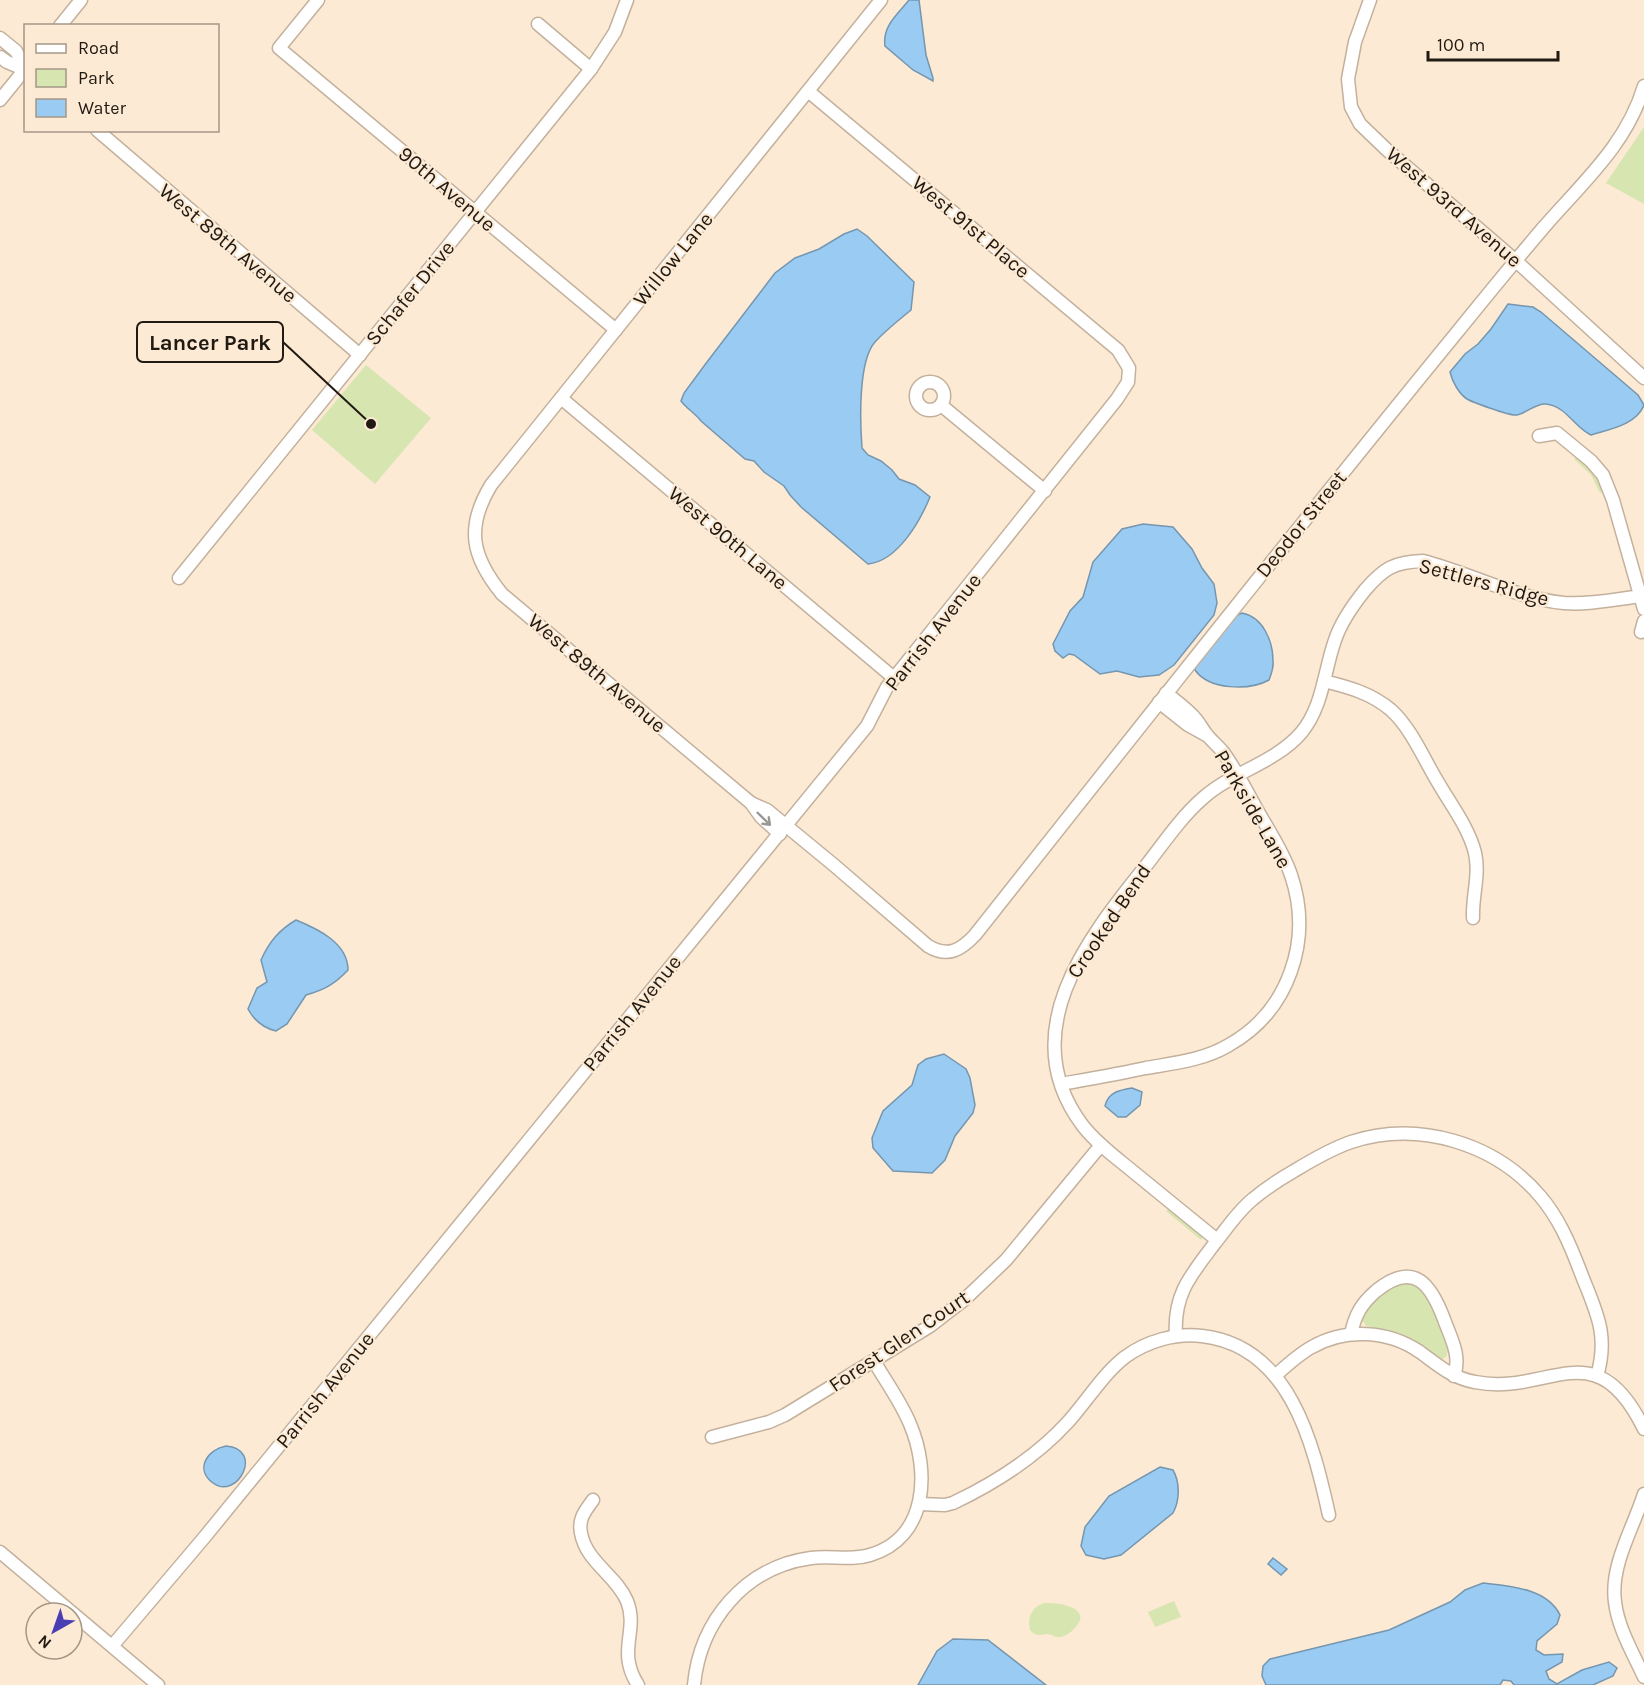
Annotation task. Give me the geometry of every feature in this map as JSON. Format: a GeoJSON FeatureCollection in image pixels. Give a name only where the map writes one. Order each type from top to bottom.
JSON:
{"type":"FeatureCollection","features":[{"type":"Feature","properties":{"kind":"street"},"geometry":{"type":"LineString","coordinates":[[62,24],[81,0]]}},
{"type":"Feature","properties":{"kind":"street","name":"90th Avenue"},"geometry":{"type":"LineString","coordinates":[[318,0],[279,48],[616,330]]}},
{"type":"Feature","properties":{"kind":"street","name":"Schafer Drive"},"geometry":{"type":"LineString","coordinates":[[179,578],[591,69],[615,32],[627,0]]}},
{"type":"Feature","properties":{"kind":"street","name":"Willow Lane"},"geometry":{"type":"LineString","coordinates":[[475,524],[480,503],[491,485],[881,0]]}},
{"type":"Feature","properties":{"kind":"street","name":"West 93rd Avenue"},"geometry":{"type":"LineString","coordinates":[[1370,0],[1355,42],[1348,79],[1351,107],[1360,124],[1516,261],[1644,378]]}},
{"type":"Feature","properties":{"kind":"street"},"geometry":{"type":"LineString","coordinates":[[538,24],[591,69]]}},
{"type":"Feature","properties":{"kind":"street"},"geometry":{"type":"LineString","coordinates":[[0,38],[16,51],[24,67]]}},
{"type":"Feature","properties":{"kind":"street"},"geometry":{"type":"LineString","coordinates":[[0,57],[24,69]]}},
{"type":"Feature","properties":{"kind":"street"},"geometry":{"type":"LineString","coordinates":[[0,100],[24,70]]}},
{"type":"Feature","properties":{"kind":"street","name":"Deodor Street"},"geometry":{"type":"LineString","coordinates":[[947,953],[963,947],[975,935],[1516,261],[1584,181],[1606,159],[1638,108],[1644,87]]}},
{"type":"Feature","properties":{"kind":"street","name":"West 91st Place"},"geometry":{"type":"LineString","coordinates":[[808,91],[1118,350],[1129,368]]}},
{"type":"Feature","properties":{"kind":"street","name":"West 89th Avenue"},"geometry":{"type":"LineString","coordinates":[[99,132],[360,355]]}},
{"type":"Feature","properties":{"kind":"street","name":"Parrish Avenue"},"geometry":{"type":"LineString","coordinates":[[113,1645],[203,1539],[867,726],[887,687],[1117,399],[1128,382],[1129,368]]}},
{"type":"Feature","properties":{"kind":"street","name":"West 90th Lane"},"geometry":{"type":"LineString","coordinates":[[561,398],[894,678]]}},
{"type":"Feature","properties":{"kind":"street"},"geometry":{"type":"LineString","coordinates":[[941,405],[1045,490]]}},
{"type":"Feature","properties":{"kind":"street"},"geometry":{"type":"LineString","coordinates":[[1539,436],[1557,433],[1579,449],[1603,475],[1613,500],[1644,609]]}},
{"type":"Feature","properties":{"kind":"street","name":"West 89th Avenue"},"geometry":{"type":"LineString","coordinates":[[475,524],[476,549],[486,574],[502,594],[751,803],[758,804],[767,810],[783,830],[928,946],[935,951],[947,953]]}},
{"type":"Feature","properties":{"kind":"street","name":"Settlers Ridge"},"geometry":{"type":"LineString","coordinates":[[1324,681],[1335,638],[1345,618],[1378,575],[1405,561],[1423,561],[1440,565],[1533,597],[1562,602],[1589,603],[1642,596]]}},
{"type":"Feature","properties":{"kind":"street"},"geometry":{"type":"LineString","coordinates":[[1324,681],[1357,690],[1376,699],[1391,711],[1409,733],[1468,834],[1475,853],[1477,886],[1473,918]]}},
{"type":"Feature","properties":{"kind":"street","name":"Crooked Bend"},"geometry":{"type":"LineString","coordinates":[[1217,1240],[1101,1145],[1076,1116],[1061,1084],[1055,1049],[1056,1022],[1063,994],[1078,962],[1123,894],[1190,810],[1207,794],[1283,749],[1300,735],[1314,714],[1324,681]]}},
{"type":"Feature","properties":{"kind":"street","name":"Parkside Lane"},"geometry":{"type":"LineString","coordinates":[[1061,1084],[1211,1054],[1236,1041],[1271,1009],[1282,992],[1293,966],[1299,941],[1299,913],[1297,894],[1285,860],[1238,775],[1222,751],[1207,735],[1188,724],[1163,698]]}},
{"type":"Feature","properties":{"kind":"street"},"geometry":{"type":"LineString","coordinates":[[1176,1336],[1176,1315],[1181,1291],[1189,1276],[1240,1212],[1258,1195],[1308,1162],[1340,1146],[1370,1137],[1404,1134],[1437,1137],[1469,1146],[1498,1160],[1520,1176],[1541,1197],[1564,1232],[1602,1332],[1602,1356],[1597,1376]]}},
{"type":"Feature","properties":{"kind":"street","name":"Forest Glen Court"},"geometry":{"type":"LineString","coordinates":[[712,1437],[776,1419],[939,1320],[1006,1260],[1101,1145]]}},
{"type":"Feature","properties":{"kind":"street"},"geometry":{"type":"LineString","coordinates":[[1351,1334],[1356,1313],[1361,1306],[1389,1281],[1404,1277],[1420,1281],[1427,1285],[1435,1296],[1453,1342],[1457,1359],[1454,1376]]}},
{"type":"Feature","properties":{"kind":"street"},"geometry":{"type":"LineString","coordinates":[[1276,1375],[1310,1348],[1327,1340],[1351,1334],[1370,1334],[1399,1340],[1414,1348],[1441,1369],[1476,1383],[1494,1384],[1571,1372],[1597,1376],[1621,1392],[1636,1412],[1644,1428]]}},
{"type":"Feature","properties":{"kind":"street"},"geometry":{"type":"LineString","coordinates":[[919,1504],[953,1503],[1013,1468],[1060,1430],[1126,1357],[1151,1343],[1176,1336],[1204,1336],[1237,1345],[1261,1360],[1276,1375],[1287,1392],[1303,1427],[1329,1515]]}},
{"type":"Feature","properties":{"kind":"street"},"geometry":{"type":"LineString","coordinates":[[694,1685],[698,1656],[708,1631],[722,1609],[743,1587],[768,1571],[788,1562],[819,1557],[861,1557],[879,1551],[902,1535],[913,1521],[919,1504],[922,1478],[917,1444],[903,1410],[873,1361]]}},
{"type":"Feature","properties":{"kind":"street"},"geometry":{"type":"LineString","coordinates":[[1644,1494],[1617,1568],[1615,1585],[1615,1603],[1620,1624],[1644,1677]]}},
{"type":"Feature","properties":{"kind":"street"},"geometry":{"type":"LineString","coordinates":[[593,1500],[581,1517],[580,1531],[591,1556],[616,1582],[627,1601],[631,1618],[627,1657],[638,1685]]}},
{"type":"Feature","properties":{"kind":"street"},"geometry":{"type":"LineString","coordinates":[[0,1552],[158,1685]]}},
{"type":"Feature","properties":{"kind":"green space"},"geometry":{"type":"Polygon","coordinates":[[[1644,127],[1644,204],[1606,183],[1644,127]]]}},
{"type":"Feature","properties":{"kind":"green space"},"geometry":{"type":"Polygon","coordinates":[[[366,365],[431,418],[375,484],[312,430],[366,365]]]}},
{"type":"Feature","properties":{"kind":"green space"},"geometry":{"type":"Polygon","coordinates":[[[1578,457],[1596,476],[1603,491],[1600,493],[1591,475],[1574,459],[1578,457]]]}},
{"type":"Feature","properties":{"kind":"green space"},"geometry":{"type":"Polygon","coordinates":[[[1169,1208],[1203,1236],[1201,1240],[1166,1211],[1169,1208]]]}},
{"type":"Feature","properties":{"kind":"green space"},"geometry":{"type":"Polygon","coordinates":[[[1407,1283],[1423,1289],[1431,1302],[1449,1348],[1446,1357],[1442,1359],[1405,1335],[1366,1326],[1361,1318],[1369,1306],[1386,1290],[1407,1283]]]}},
{"type":"Feature","properties":{"kind":"green space"},"geometry":{"type":"Polygon","coordinates":[[[1174,1601],[1181,1617],[1155,1627],[1148,1612],[1174,1601]]]}},
{"type":"Feature","properties":{"kind":"green space"},"geometry":{"type":"Polygon","coordinates":[[[1044,1603],[1073,1608],[1080,1616],[1079,1622],[1072,1631],[1061,1637],[1034,1634],[1030,1630],[1030,1617],[1036,1607],[1044,1603]]]}},
{"type":"Feature","properties":{"kind":"water"},"geometry":{"type":"Polygon","coordinates":[[[909,0],[919,0],[926,55],[933,81],[913,70],[885,46],[888,26],[909,0]]]}},
{"type":"Feature","properties":{"kind":"water"},"geometry":{"type":"Polygon","coordinates":[[[857,229],[914,282],[911,310],[888,329],[869,351],[861,392],[862,448],[868,455],[881,461],[892,470],[899,479],[915,485],[930,497],[914,528],[898,548],[889,556],[868,564],[801,507],[784,486],[764,472],[754,461],[745,459],[681,401],[684,393],[775,273],[795,258],[819,249],[857,229]]]}},
{"type":"Feature","properties":{"kind":"water"},"geometry":{"type":"Polygon","coordinates":[[[1508,304],[1533,307],[1541,312],[1638,395],[1644,405],[1640,412],[1629,422],[1591,435],[1553,406],[1542,404],[1520,414],[1512,415],[1464,397],[1456,387],[1450,372],[1491,329],[1508,304]]]}},
{"type":"Feature","properties":{"kind":"water"},"geometry":{"type":"Polygon","coordinates":[[[1143,524],[1173,527],[1192,549],[1214,584],[1217,603],[1214,615],[1174,665],[1159,675],[1139,677],[1117,671],[1100,674],[1074,655],[1069,654],[1063,658],[1055,651],[1053,644],[1070,611],[1083,597],[1093,562],[1122,529],[1143,524]]]}},
{"type":"Feature","properties":{"kind":"water"},"geometry":{"type":"Polygon","coordinates":[[[1242,613],[1256,619],[1269,638],[1273,664],[1269,680],[1261,684],[1240,687],[1210,682],[1201,677],[1195,670],[1195,665],[1235,616],[1242,613]]]}},
{"type":"Feature","properties":{"kind":"water"},"geometry":{"type":"Polygon","coordinates":[[[296,920],[330,938],[343,952],[348,970],[329,986],[306,995],[287,1024],[276,1031],[259,1023],[248,1009],[257,988],[267,982],[261,960],[264,954],[280,932],[296,920]]]}},
{"type":"Feature","properties":{"kind":"water"},"geometry":{"type":"Polygon","coordinates":[[[944,1054],[966,1069],[975,1105],[973,1113],[955,1136],[945,1160],[932,1173],[893,1171],[873,1148],[872,1138],[883,1111],[912,1085],[918,1065],[926,1059],[944,1054]]]}},
{"type":"Feature","properties":{"kind":"water"},"geometry":{"type":"Polygon","coordinates":[[[1132,1088],[1142,1092],[1140,1105],[1126,1117],[1118,1117],[1105,1106],[1112,1095],[1132,1088]]]}},
{"type":"Feature","properties":{"kind":"water"},"geometry":{"type":"Polygon","coordinates":[[[226,1446],[238,1449],[244,1456],[245,1464],[238,1480],[222,1487],[207,1478],[204,1466],[209,1455],[226,1446]]]}},
{"type":"Feature","properties":{"kind":"water"},"geometry":{"type":"Polygon","coordinates":[[[1160,1467],[1173,1470],[1177,1480],[1178,1497],[1173,1513],[1121,1555],[1104,1559],[1086,1555],[1081,1546],[1085,1527],[1109,1496],[1160,1467]]]}},
{"type":"Feature","properties":{"kind":"water"},"geometry":{"type":"Polygon","coordinates":[[[1273,1558],[1287,1569],[1281,1575],[1268,1564],[1273,1558]]]}},
{"type":"Feature","properties":{"kind":"water"},"geometry":{"type":"Polygon","coordinates":[[[1483,1583],[1526,1590],[1546,1599],[1554,1606],[1560,1615],[1557,1624],[1537,1641],[1536,1650],[1544,1655],[1563,1654],[1562,1662],[1546,1671],[1549,1679],[1557,1684],[1582,1670],[1609,1662],[1617,1668],[1613,1676],[1593,1685],[1514,1685],[1511,1681],[1503,1680],[1500,1685],[1266,1685],[1262,1676],[1263,1666],[1270,1659],[1389,1630],[1450,1602],[1465,1590],[1483,1583]]]}},
{"type":"Feature","properties":{"kind":"water"},"geometry":{"type":"Polygon","coordinates":[[[953,1639],[988,1640],[1046,1685],[918,1685],[937,1651],[953,1639]]]}},
{"type":"Feature","properties":{"kind":"place","name":"Lancer Park"},"geometry":{"type":"Point","coordinates":[371,424]}}]}
